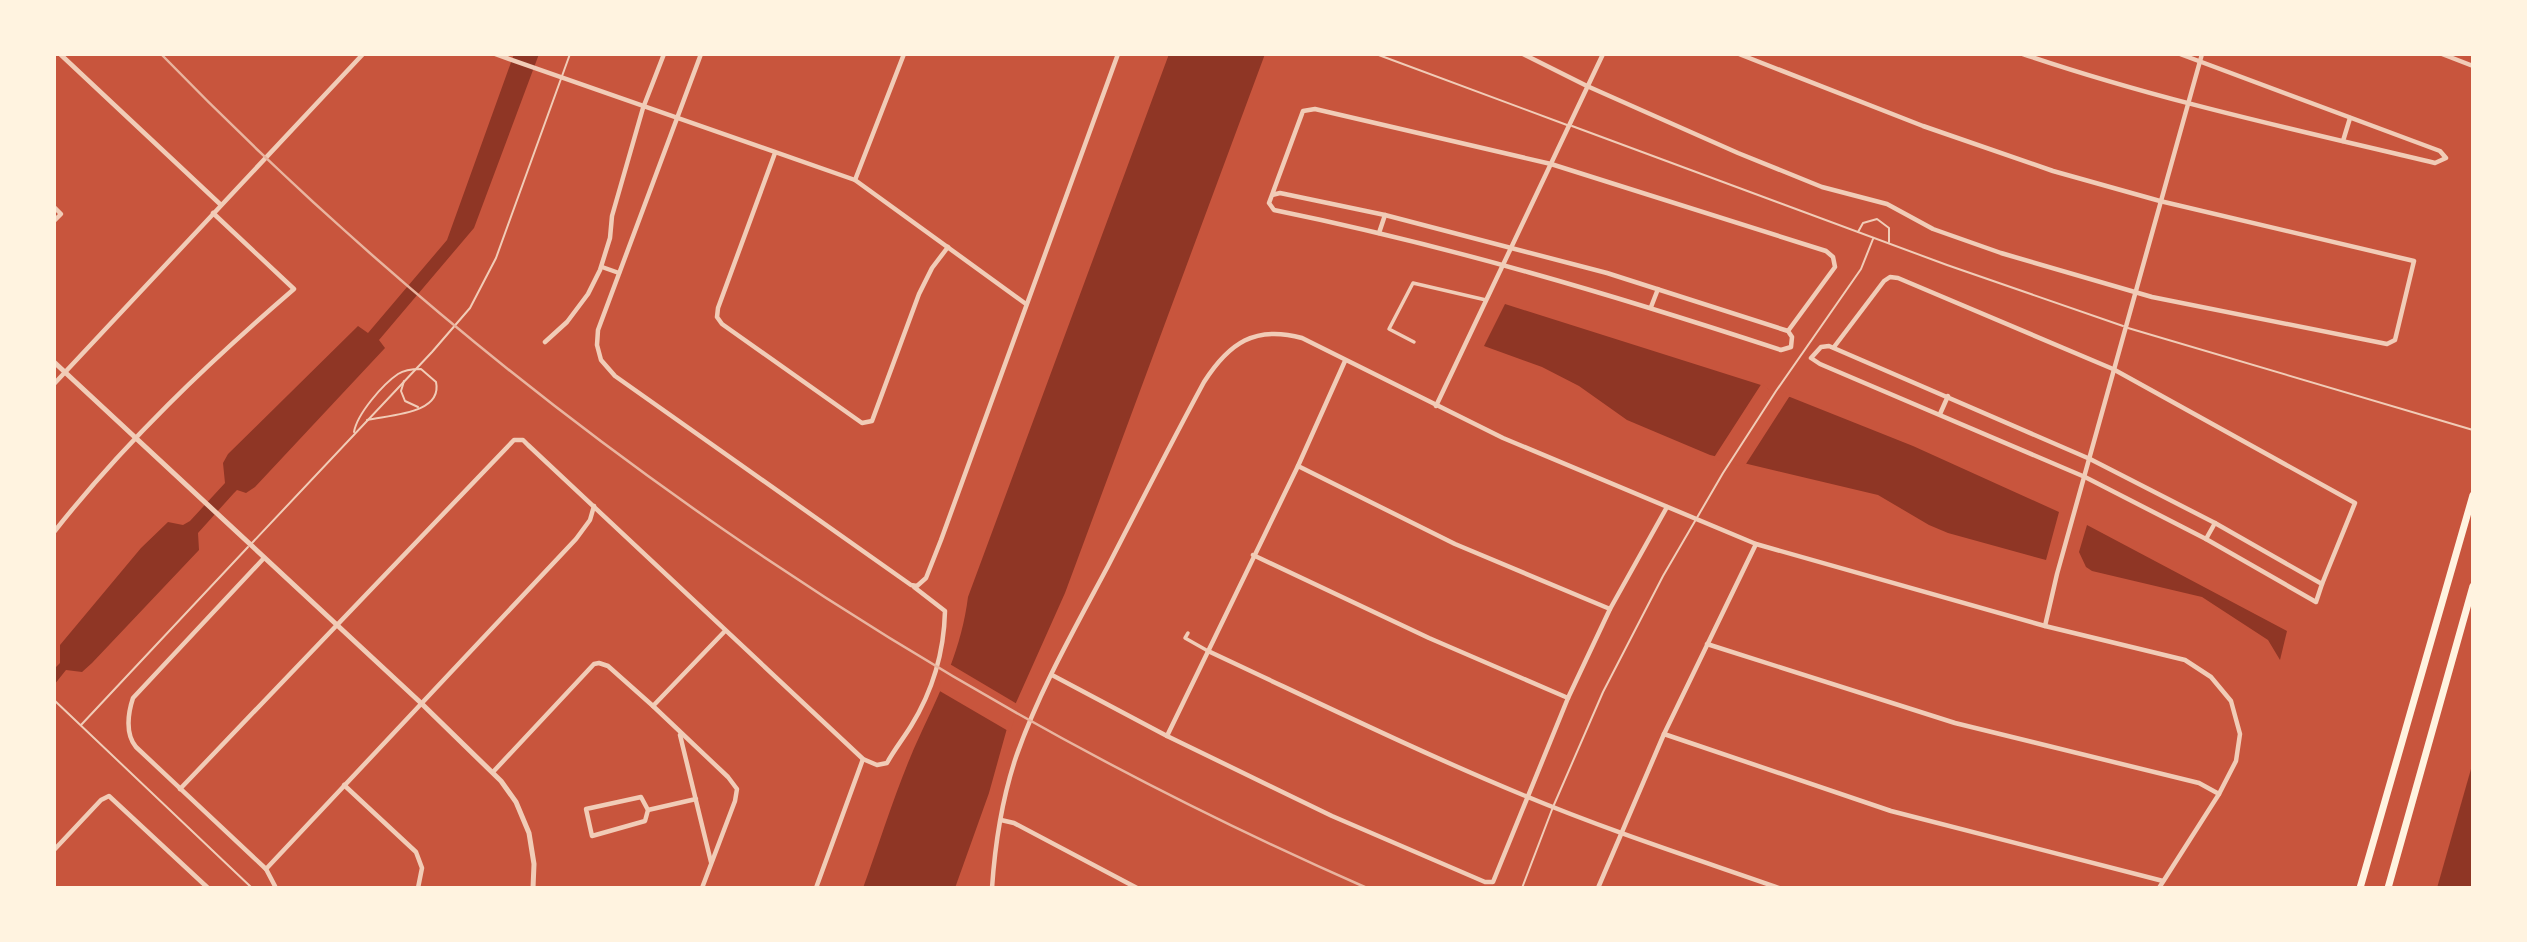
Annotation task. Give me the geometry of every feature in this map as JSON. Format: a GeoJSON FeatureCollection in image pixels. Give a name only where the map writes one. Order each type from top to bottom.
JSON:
{"type":"FeatureCollection","features":[{"type":"Feature","properties":{"kind":"highway"},"geometry":{"type":"LineString","coordinates":[[2360,888],[2473,495]]}},
{"type":"Feature","properties":{"kind":"highway"},"geometry":{"type":"LineString","coordinates":[[2388,888],[2473,586]]}},
{"type":"Feature","properties":{"kind":"street"},"geometry":{"type":"LineString","coordinates":[[60,54],[221,205]]}},
{"type":"Feature","properties":{"kind":"street"},"geometry":{"type":"LineString","coordinates":[[54,384],[363,54]]}},
{"type":"Feature","properties":{"kind":"street"},"geometry":{"type":"LineString","coordinates":[[495,54],[677,120],[855,180],[1026,304]]}},
{"type":"Feature","properties":{"kind":"street"},"geometry":{"type":"LineString","coordinates":[[545,342],[578,308],[594,285],[602,267],[610,238],[612,216],[643,108],[663,54]]}},
{"type":"Feature","properties":{"kind":"street"},"geometry":{"type":"LineString","coordinates":[[180,789],[510,442],[518,439],[523,440],[594,506],[863,760],[877,765],[887,763],[924,702],[939,660],[945,611],[607,369],[599,355],[598,330],[701,54]]}},
{"type":"Feature","properties":{"kind":"street"},"geometry":{"type":"LineString","coordinates":[[855,180],[904,54]]}},
{"type":"Feature","properties":{"kind":"street"},"geometry":{"type":"LineString","coordinates":[[911,585],[920,585],[926,578],[1118,54]]}},
{"type":"Feature","properties":{"kind":"street"},"geometry":{"type":"LineString","coordinates":[[1522,54],[1738,153],[1822,187],[1887,204],[1933,229],[2001,253],[2136,293],[2215,311],[2387,344],[2395,340],[2414,261],[2160,201],[2053,171],[1923,126],[1771,69],[1739,54]]}},
{"type":"Feature","properties":{"kind":"street"},"geometry":{"type":"LineString","coordinates":[[1436,406],[1603,54]]}},
{"type":"Feature","properties":{"kind":"street"},"geometry":{"type":"LineString","coordinates":[[2023,54],[2188,104],[2435,163],[2446,158],[2440,150],[2180,54]]}},
{"type":"Feature","properties":{"kind":"street"},"geometry":{"type":"LineString","coordinates":[[2045,626],[2113,369],[2202,54]]}},
{"type":"Feature","properties":{"kind":"street"},"geometry":{"type":"LineString","coordinates":[[2442,54],[2473,66]]}},
{"type":"Feature","properties":{"kind":"street"},"geometry":{"type":"LineString","coordinates":[[1272,195],[1280,192],[1385,215],[1512,247],[1658,289],[1787,331],[1792,337],[1791,347],[1781,350],[1651,307],[1379,233],[1274,210],[1269,203],[1303,111],[1315,109],[1551,164],[1826,251],[1833,257],[1835,267],[1787,331]]}},
{"type":"Feature","properties":{"kind":"street"},"geometry":{"type":"LineString","coordinates":[[2343,141],[2350,118]]}},
{"type":"Feature","properties":{"kind":"street"},"geometry":{"type":"LineString","coordinates":[[775,153],[717,317],[722,324],[862,423],[872,421],[919,293],[932,268],[948,247]]}},
{"type":"Feature","properties":{"kind":"street"},"geometry":{"type":"LineString","coordinates":[[54,207],[61,214],[54,221]]}},
{"type":"Feature","properties":{"kind":"street"},"geometry":{"type":"LineString","coordinates":[[54,531],[135,438],[210,363],[294,289],[213,213]]}},
{"type":"Feature","properties":{"kind":"street"},"geometry":{"type":"LineString","coordinates":[[1379,233],[1385,215]]}},
{"type":"Feature","properties":{"kind":"street"},"geometry":{"type":"LineString","coordinates":[[602,267],[620,273]]}},
{"type":"Feature","properties":{"kind":"street"},"geometry":{"type":"LineString","coordinates":[[1834,347],[1889,277],[1918,286],[2113,369],[2355,503],[2316,602],[2206,539],[2085,477],[1811,358],[1821,347],[1834,347],[1843,354],[2090,459],[2215,523],[2322,584]]}},
{"type":"Feature","properties":{"kind":"street"},"geometry":{"type":"LineString","coordinates":[[1414,342],[1389,329],[1413,283],[1486,300]]}},
{"type":"Feature","properties":{"kind":"street"},"geometry":{"type":"LineString","coordinates":[[1651,307],[1658,289]]}},
{"type":"Feature","properties":{"kind":"street"},"geometry":{"type":"LineString","coordinates":[[992,888],[1001,820],[1010,777],[1021,744],[1052,675],[1172,440],[1220,358],[1243,341],[1260,334],[1279,332],[1302,338],[1503,438],[1756,544],[2045,626],[2185,660],[2211,677],[2231,701],[2239,734],[2236,761],[2219,794],[2159,888]]}},
{"type":"Feature","properties":{"kind":"street"},"geometry":{"type":"LineString","coordinates":[[1167,736],[1298,466],[1345,361]]}},
{"type":"Feature","properties":{"kind":"street"},"geometry":{"type":"LineString","coordinates":[[54,362],[493,772],[516,803],[529,833],[534,864],[533,888]]}},
{"type":"Feature","properties":{"kind":"street"},"geometry":{"type":"LineString","coordinates":[[1940,414],[1948,397]]}},
{"type":"Feature","properties":{"kind":"street"},"geometry":{"type":"LineString","coordinates":[[1298,466],[1455,544],[1610,609]]}},
{"type":"Feature","properties":{"kind":"street"},"geometry":{"type":"LineString","coordinates":[[266,869],[576,539],[590,520],[594,506]]}},
{"type":"Feature","properties":{"kind":"street"},"geometry":{"type":"LineString","coordinates":[[1052,675],[1167,736],[1332,816],[1485,882],[1493,882],[1567,698],[1610,609],[1667,507]]}},
{"type":"Feature","properties":{"kind":"street"},"geometry":{"type":"LineString","coordinates":[[2206,539],[2215,523]]}},
{"type":"Feature","properties":{"kind":"street"},"geometry":{"type":"LineString","coordinates":[[1598,888],[1664,734],[1756,544]]}},
{"type":"Feature","properties":{"kind":"street"},"geometry":{"type":"LineString","coordinates":[[1253,555],[1415,632],[1567,698]]}},
{"type":"Feature","properties":{"kind":"street"},"geometry":{"type":"LineString","coordinates":[[264,558],[132,698],[129,709],[132,742],[266,869],[275,888]]}},
{"type":"Feature","properties":{"kind":"street"},"geometry":{"type":"LineString","coordinates":[[653,706],[725,631]]}},
{"type":"Feature","properties":{"kind":"street"},"geometry":{"type":"LineString","coordinates":[[1188,634],[1185,638],[1209,651],[1372,729],[1527,797],[1620,833],[1779,888]]}},
{"type":"Feature","properties":{"kind":"street"},"geometry":{"type":"LineString","coordinates":[[1707,644],[1955,723],[2199,783],[2219,794]]}},
{"type":"Feature","properties":{"kind":"street"},"geometry":{"type":"LineString","coordinates":[[493,772],[594,664],[608,666],[653,706],[737,789],[735,801],[702,888]]}},
{"type":"Feature","properties":{"kind":"street"},"geometry":{"type":"LineString","coordinates":[[678,731],[711,863]]}},
{"type":"Feature","properties":{"kind":"street"},"geometry":{"type":"LineString","coordinates":[[1664,734],[1891,811],[2162,881]]}},
{"type":"Feature","properties":{"kind":"street"},"geometry":{"type":"LineString","coordinates":[[816,888],[863,760]]}},
{"type":"Feature","properties":{"kind":"street"},"geometry":{"type":"LineString","coordinates":[[344,785],[416,852],[422,869],[418,888]]}},
{"type":"Feature","properties":{"kind":"street"},"geometry":{"type":"LineString","coordinates":[[54,849],[104,797],[109,796],[208,888]]}},
{"type":"Feature","properties":{"kind":"street"},"geometry":{"type":"LineString","coordinates":[[641,797],[648,810],[645,821],[592,836],[586,809],[641,797]]}},
{"type":"Feature","properties":{"kind":"street"},"geometry":{"type":"LineString","coordinates":[[648,810],[696,799]]}},
{"type":"Feature","properties":{"kind":"street"},"geometry":{"type":"LineString","coordinates":[[1001,820],[1014,823],[1137,888]]}},
{"type":"Feature","properties":{"kind":"lane"},"geometry":{"type":"LineString","coordinates":[[82,725],[461,319],[486,279],[570,54]]}},
{"type":"Feature","properties":{"kind":"lane"},"geometry":{"type":"LineString","coordinates":[[1376,54],[1873,238],[2126,327],[2473,430]]}},
{"type":"Feature","properties":{"kind":"lane"},"geometry":{"type":"LineString","coordinates":[[1858,232],[1867,220],[1882,220],[1889,228],[1888,243]]}},
{"type":"Feature","properties":{"kind":"lane"},"geometry":{"type":"LineString","coordinates":[[1522,888],[1553,807],[1603,692],[1696,518],[1776,391],[1861,269],[1873,238]]}},
{"type":"Feature","properties":{"kind":"lane"},"geometry":{"type":"LineString","coordinates":[[354,433],[355,423],[363,410],[400,373],[416,369],[432,376],[437,388],[435,399],[422,408],[367,420]]}},
{"type":"Feature","properties":{"kind":"lane"},"geometry":{"type":"LineString","coordinates":[[404,380],[401,391],[405,401],[412,407],[422,408]]}},
{"type":"Feature","properties":{"kind":"lane"},"geometry":{"type":"LineString","coordinates":[[54,700],[252,888]]}},
{"type":"Feature","properties":{"kind":"shaded area"},"geometry":{"type":"Polygon","coordinates":[[[514,54],[539,54],[474,228],[379,340],[385,348],[255,487],[246,493],[237,490],[234,493],[198,533],[199,550],[92,663],[82,672],[66,670],[54,685],[54,669],[60,663],[60,645],[141,548],[168,522],[183,525],[190,521],[225,483],[223,463],[228,454],[358,326],[368,333],[447,240],[514,54]]]}},
{"type":"Feature","properties":{"kind":"shaded area"},"geometry":{"type":"Polygon","coordinates":[[[1169,54],[1265,54],[1065,593],[1011,714],[989,793],[955,888],[863,888],[890,809],[950,667],[961,633],[968,597],[1169,54]]]}},
{"type":"Feature","properties":{"kind":"shaded area"},"geometry":{"type":"Polygon","coordinates":[[[1505,304],[1761,385],[1779,396],[1790,397],[1913,446],[2059,512],[2046,560],[1948,533],[1878,495],[1710,455],[1627,420],[1579,386],[1542,367],[1484,346],[1505,304]]]}},
{"type":"Feature","properties":{"kind":"shaded area"},"geometry":{"type":"Polygon","coordinates":[[[2087,525],[2287,631],[2280,660],[2268,640],[2202,597],[2092,571],[2086,567],[2079,552],[2087,525]]]}},
{"type":"Feature","properties":{"kind":"shaded area"},"geometry":{"type":"Polygon","coordinates":[[[2473,762],[2473,888],[2437,888],[2473,762]]]}},
{"type":"Feature","properties":{"kind":"pier"},"geometry":{"type":"Polygon","coordinates":[[[1762,383],[1768,389],[1791,394],[1744,467],[1713,459],[1762,383]]]}},
{"type":"Feature","properties":{"kind":"pier"},"geometry":{"type":"Polygon","coordinates":[[[948,663],[1019,705],[1010,732],[938,690],[948,663]]]}},
{"type":"Feature","properties":{"kind":"railway"},"geometry":{"type":"LineString","coordinates":[[161,54],[293,183],[431,306],[575,421],[724,530],[877,630],[1036,724],[1200,810],[1367,888]]}}]}
